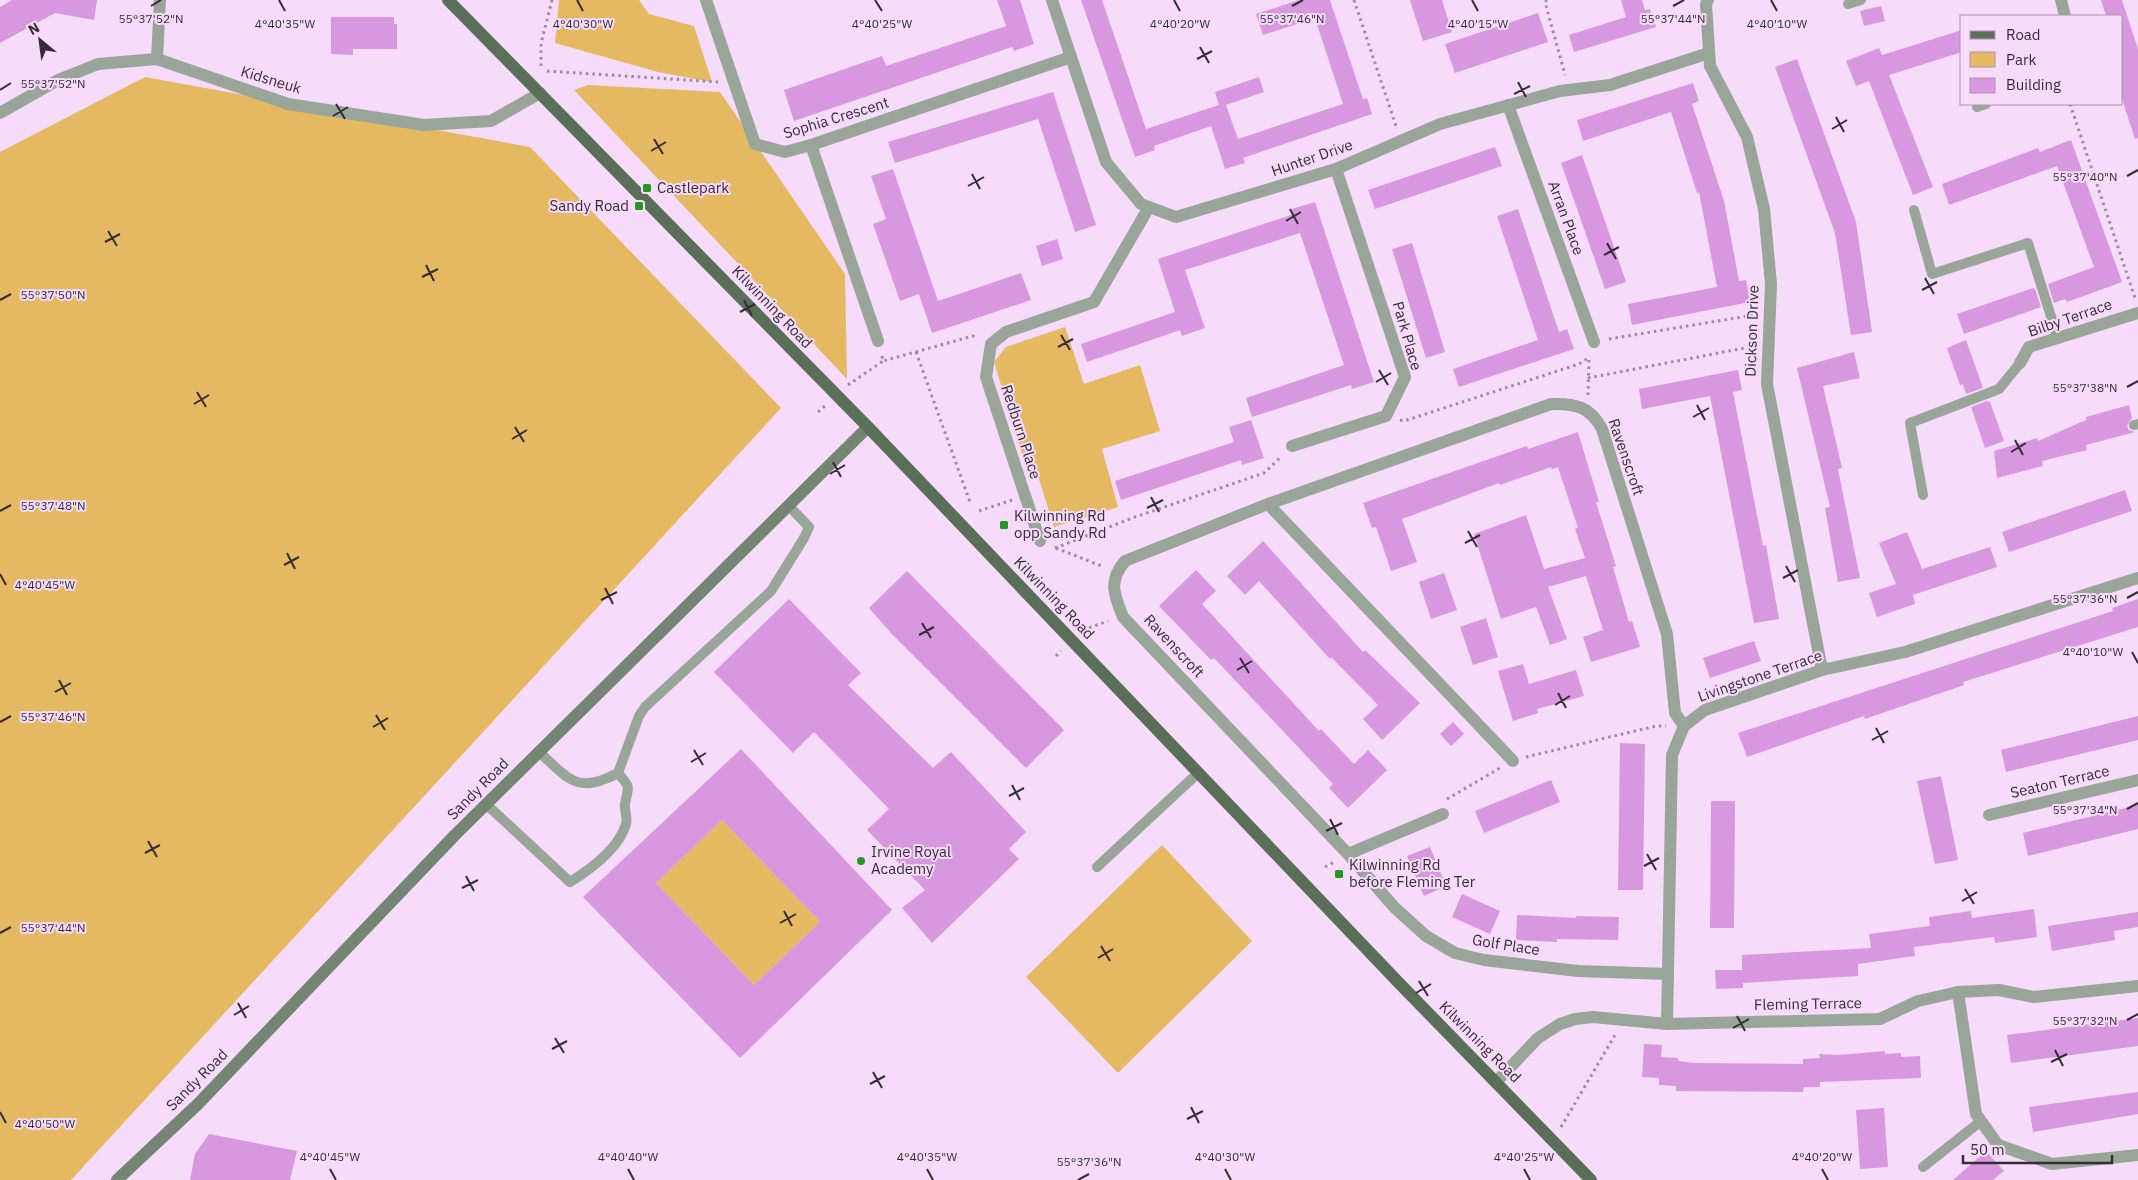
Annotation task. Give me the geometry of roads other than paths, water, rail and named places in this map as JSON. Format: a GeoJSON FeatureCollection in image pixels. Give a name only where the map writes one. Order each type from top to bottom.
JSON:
{"type":"FeatureCollection","features":[{"type":"Feature","properties":{"kind":"main road","name":"Kilwinning Road"},"geometry":{"type":"LineString","coordinates":[[448,0],[868,427],[1590,1180]]}},
{"type":"Feature","properties":{"kind":"main road","name":"Sandy Road"},"geometry":{"type":"LineString","coordinates":[[117,1180],[198,1104],[486,804],[868,427]]}},
{"type":"Feature","properties":{"kind":"street"},"geometry":{"type":"LineString","coordinates":[[157,59],[160,0]]}},
{"type":"Feature","properties":{"kind":"street","name":"Sophia Crescent"},"geometry":{"type":"LineString","coordinates":[[706,0],[755,144],[784,152],[811,145],[1071,57]]}},
{"type":"Feature","properties":{"kind":"street","name":"Hunter Drive"},"geometry":{"type":"LineString","coordinates":[[1052,0],[1106,162],[1141,204],[1176,217],[1336,170],[1440,124],[1569,90],[1610,85],[1709,53]]}},
{"type":"Feature","properties":{"kind":"street","name":"Dickson Drive"},"geometry":{"type":"LineString","coordinates":[[1708,0],[1706,4],[1710,66],[1747,137],[1764,209],[1771,284],[1766,384],[1822,670]]}},
{"type":"Feature","properties":{"kind":"street"},"geometry":{"type":"LineString","coordinates":[[2061,0],[2066,15]]}},
{"type":"Feature","properties":{"kind":"street","name":"Kidsneuk"},"geometry":{"type":"LineString","coordinates":[[0,113],[58,80],[98,64],[157,59],[288,104],[424,125],[491,120],[540,93]]}},
{"type":"Feature","properties":{"kind":"street","name":"Arran Place"},"geometry":{"type":"LineString","coordinates":[[1508,106],[1594,342]]}},
{"type":"Feature","properties":{"kind":"street"},"geometry":{"type":"LineString","coordinates":[[811,145],[878,341]]}},
{"type":"Feature","properties":{"kind":"street","name":"Park Place"},"geometry":{"type":"LineString","coordinates":[[1292,446],[1386,416],[1406,377],[1336,170]]}},
{"type":"Feature","properties":{"kind":"street","name":"Redburn Place"},"geometry":{"type":"LineString","coordinates":[[1040,541],[986,377],[991,344],[1006,332],[1094,302],[1149,207]]}},
{"type":"Feature","properties":{"kind":"street","name":"Bilby Terrace"},"geometry":{"type":"LineString","coordinates":[[2020,363],[2029,347],[2138,313]]}},
{"type":"Feature","properties":{"kind":"street","name":"Ravenscroft"},"geometry":{"type":"LineString","coordinates":[[1348,854],[1123,616],[1116,600],[1114,585],[1116,572],[1125,561],[1268,504],[1551,404],[1568,403],[1588,410],[1602,429],[1667,634],[1675,713],[1684,726]]}},
{"type":"Feature","properties":{"kind":"street"},"geometry":{"type":"LineString","coordinates":[[1268,504],[1513,761]]}},
{"type":"Feature","properties":{"kind":"street","name":"Livingstone Terrace"},"geometry":{"type":"LineString","coordinates":[[1684,726],[1705,710],[1822,670],[1905,652],[2138,578]]}},
{"type":"Feature","properties":{"kind":"street"},"geometry":{"type":"LineString","coordinates":[[1667,1024],[1672,755],[1684,726]]}},
{"type":"Feature","properties":{"kind":"street","name":"Seaton Terrace"},"geometry":{"type":"LineString","coordinates":[[1989,815],[2138,780]]}},
{"type":"Feature","properties":{"kind":"street"},"geometry":{"type":"LineString","coordinates":[[1348,854],[1443,814]]}},
{"type":"Feature","properties":{"kind":"street","name":"Golf Place"},"geometry":{"type":"LineString","coordinates":[[1348,854],[1394,906],[1426,936],[1455,953],[1484,960],[1578,971],[1668,974]]}},
{"type":"Feature","properties":{"kind":"street","name":"Fleming Terrace"},"geometry":{"type":"LineString","coordinates":[[1496,1082],[1538,1038],[1560,1024],[1575,1019],[1593,1018],[1667,1024],[1880,1019],[1918,1001],[1958,992],[1999,990],[2034,997],[2138,986]]}},
{"type":"Feature","properties":{"kind":"street"},"geometry":{"type":"LineString","coordinates":[[1958,992],[1976,1114],[1998,1145],[2052,1164],[2138,1155]]}},
{"type":"Feature","properties":{"kind":"lane"},"geometry":{"type":"LineString","coordinates":[[1848,4],[1861,0]]}},
{"type":"Feature","properties":{"kind":"lane"},"geometry":{"type":"LineString","coordinates":[[1914,210],[1932,274],[2028,243],[2058,339]]}},
{"type":"Feature","properties":{"kind":"lane"},"geometry":{"type":"LineString","coordinates":[[1923,496],[1910,423],[1999,389],[2020,363]]}},
{"type":"Feature","properties":{"kind":"lane"},"geometry":{"type":"LineString","coordinates":[[539,752],[573,782],[598,784],[618,773],[639,716],[645,707],[771,590],[776,583],[809,527],[788,506]]}},
{"type":"Feature","properties":{"kind":"lane"},"geometry":{"type":"LineString","coordinates":[[486,804],[570,882],[586,872],[617,842],[627,822],[625,804],[630,792],[628,784],[618,773]]}},
{"type":"Feature","properties":{"kind":"lane"},"geometry":{"type":"LineString","coordinates":[[1097,867],[1198,773]]}},
{"type":"Feature","properties":{"kind":"lane"},"geometry":{"type":"LineString","coordinates":[[1923,1167],[1981,1121]]}},
{"type":"Feature","properties":{"kind":"place","name":"Castlepark"},"geometry":{"type":"Point","coordinates":[647,188]}},
{"type":"Feature","properties":{"kind":"place","name":"Sandy Road"},"geometry":{"type":"Point","coordinates":[639,206]}},
{"type":"Feature","properties":{"kind":"place","name":"Kilwinning Rd opp Sandy Rd"},"geometry":{"type":"Point","coordinates":[1004,525]}},
{"type":"Feature","properties":{"kind":"place","name":"Irvine Royal Academy"},"geometry":{"type":"Point","coordinates":[861,861]}},
{"type":"Feature","properties":{"kind":"place","name":"Kilwinning Rd before Fleming Ter"},"geometry":{"type":"Point","coordinates":[1339,874]}}]}
